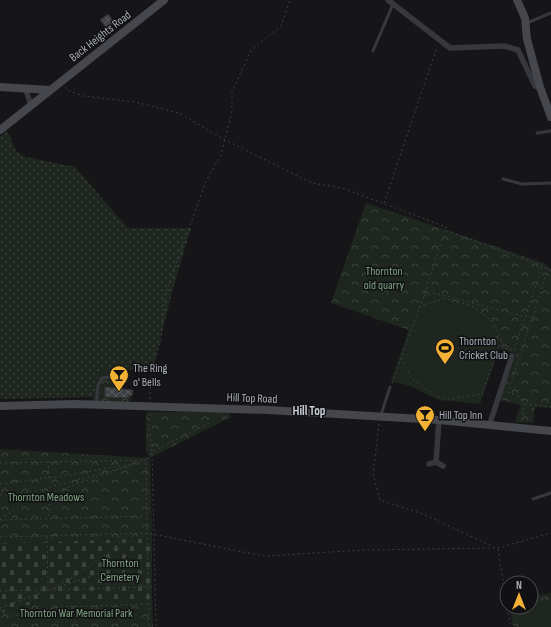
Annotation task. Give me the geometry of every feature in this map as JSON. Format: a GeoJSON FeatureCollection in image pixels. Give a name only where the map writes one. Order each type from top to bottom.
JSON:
{"type":"FeatureCollection","features":[{"type":"Feature","properties":{"kind":"street","name":"Back Heights Road"},"geometry":{"type":"LineString","coordinates":[[0,130],[164,0]]}},
{"type":"Feature","properties":{"kind":"street"},"geometry":{"type":"LineString","coordinates":[[517,0],[526,24],[527,39],[540,87],[551,117]]}},
{"type":"Feature","properties":{"kind":"street"},"geometry":{"type":"LineString","coordinates":[[390,2],[450,48],[458,49],[504,46],[518,50],[523,57],[535,86],[540,87]]}},
{"type":"Feature","properties":{"kind":"street"},"geometry":{"type":"LineString","coordinates":[[0,87],[26,90],[50,90]]}},
{"type":"Feature","properties":{"kind":"street"},"geometry":{"type":"LineString","coordinates":[[26,90],[31,106]]}},
{"type":"Feature","properties":{"kind":"street"},"geometry":{"type":"LineString","coordinates":[[490,423],[512,356]]}},
{"type":"Feature","properties":{"kind":"street","name":"Hill Top Road"},"geometry":{"type":"LineString","coordinates":[[0,406],[96,405],[268,410],[490,423],[551,431]]}},
{"type":"Feature","properties":{"kind":"street"},"geometry":{"type":"LineString","coordinates":[[436,462],[439,420]]}},
{"type":"Feature","properties":{"kind":"street"},"geometry":{"type":"LineString","coordinates":[[429,464],[436,462],[443,466]]}},
{"type":"Feature","properties":{"kind":"lane"},"geometry":{"type":"LineString","coordinates":[[373,51],[390,2]]}},
{"type":"Feature","properties":{"kind":"lane"},"geometry":{"type":"LineString","coordinates":[[526,24],[551,13]]}},
{"type":"Feature","properties":{"kind":"lane"},"geometry":{"type":"LineString","coordinates":[[536,133],[551,131]]}},
{"type":"Feature","properties":{"kind":"lane"},"geometry":{"type":"LineString","coordinates":[[503,179],[522,184],[551,183]]}},
{"type":"Feature","properties":{"kind":"lane"},"geometry":{"type":"LineString","coordinates":[[96,405],[98,385],[102,378],[110,377]]}},
{"type":"Feature","properties":{"kind":"lane"},"geometry":{"type":"LineString","coordinates":[[380,417],[390,386]]}},
{"type":"Feature","properties":{"kind":"lane"},"geometry":{"type":"LineString","coordinates":[[533,499],[551,493]]}},
{"type":"Feature","properties":{"kind":"path"},"geometry":{"type":"LineString","coordinates":[[156,627],[152,452],[149,430],[151,372],[160,340],[165,295],[206,180],[221,155],[232,110],[232,92],[241,70],[251,50],[280,26],[290,0]]}},
{"type":"Feature","properties":{"kind":"path"},"geometry":{"type":"LineString","coordinates":[[384,204],[439,41]]}},
{"type":"Feature","properties":{"kind":"path"},"geometry":{"type":"LineString","coordinates":[[60,82],[69,90],[83,96],[135,102],[179,113],[225,140],[312,183],[342,188],[446,227],[424,295],[390,386]]}},
{"type":"Feature","properties":{"kind":"path"},"geometry":{"type":"LineString","coordinates":[[445,230],[543,266],[551,272]]}},
{"type":"Feature","properties":{"kind":"path"},"geometry":{"type":"LineString","coordinates":[[419,307],[443,299],[472,306],[493,322],[505,348],[514,350],[543,266]]}},
{"type":"Feature","properties":{"kind":"path"},"geometry":{"type":"LineString","coordinates":[[521,427],[525,404],[521,398],[508,392],[548,269]]}},
{"type":"Feature","properties":{"kind":"path"},"geometry":{"type":"LineString","coordinates":[[424,295],[426,296],[434,293],[531,318]]}},
{"type":"Feature","properties":{"kind":"path"},"geometry":{"type":"LineString","coordinates":[[401,358],[412,379],[438,397],[449,399],[482,394],[501,341]]}},
{"type":"Feature","properties":{"kind":"path"},"geometry":{"type":"LineString","coordinates":[[525,404],[551,406]]}},
{"type":"Feature","properties":{"kind":"path"},"geometry":{"type":"LineString","coordinates":[[0,520],[33,499],[146,460],[152,452],[209,423],[210,409]]}},
{"type":"Feature","properties":{"kind":"path"},"geometry":{"type":"LineString","coordinates":[[380,417],[373,474],[380,500],[423,514],[498,548],[551,533]]}},
{"type":"Feature","properties":{"kind":"path"},"geometry":{"type":"LineString","coordinates":[[0,463],[146,460]]}},
{"type":"Feature","properties":{"kind":"path"},"geometry":{"type":"LineString","coordinates":[[146,460],[149,627]]}},
{"type":"Feature","properties":{"kind":"path"},"geometry":{"type":"LineString","coordinates":[[48,461],[49,478]]}},
{"type":"Feature","properties":{"kind":"path"},"geometry":{"type":"LineString","coordinates":[[0,484],[49,478],[138,463]]}},
{"type":"Feature","properties":{"kind":"path"},"geometry":{"type":"LineString","coordinates":[[0,495],[32,492],[138,463]]}},
{"type":"Feature","properties":{"kind":"path"},"geometry":{"type":"LineString","coordinates":[[48,494],[49,519]]}},
{"type":"Feature","properties":{"kind":"path"},"geometry":{"type":"LineString","coordinates":[[0,520],[146,516]]}},
{"type":"Feature","properties":{"kind":"path"},"geometry":{"type":"LineString","coordinates":[[0,537],[147,533],[264,556],[364,550],[494,547]]}},
{"type":"Feature","properties":{"kind":"path"},"geometry":{"type":"LineString","coordinates":[[120,534],[120,542],[101,559],[78,575],[48,591],[0,608],[6,618],[58,607],[148,604]]}},
{"type":"Feature","properties":{"kind":"path"},"geometry":{"type":"LineString","coordinates":[[47,536],[48,591]]}},
{"type":"Feature","properties":{"kind":"path"},"geometry":{"type":"LineString","coordinates":[[498,548],[502,575]]}},
{"type":"Feature","properties":{"kind":"path"},"geometry":{"type":"LineString","coordinates":[[50,590],[100,573],[148,587]]}},
{"type":"Feature","properties":{"kind":"path"},"geometry":{"type":"LineString","coordinates":[[0,591],[155,587]]}},
{"type":"Feature","properties":{"kind":"path"},"geometry":{"type":"LineString","coordinates":[[539,600],[551,598]]}},
{"type":"Feature","properties":{"kind":"path"},"geometry":{"type":"LineString","coordinates":[[509,615],[511,627]]}},
{"type":"Feature","properties":{"kind":"green space"},"geometry":{"type":"Polygon","coordinates":[[[7,131],[17,152],[26,157],[75,167],[128,228],[191,228],[173,289],[152,371],[101,368],[93,397],[0,399],[0,137],[7,131]]]}},
{"type":"Feature","properties":{"kind":"green space","name":"Thornton old quarry"},"geometry":{"type":"Polygon","coordinates":[[[366,203],[544,263],[551,269],[551,408],[535,407],[533,423],[515,422],[520,405],[500,400],[516,354],[499,349],[498,342],[417,306],[409,330],[331,303],[366,203]]]}},
{"type":"Feature","properties":{"kind":"green space","name":"Thornton Cricket Club"},"geometry":{"type":"Polygon","coordinates":[[[434,300],[446,301],[467,308],[477,313],[492,328],[499,349],[480,404],[438,400],[410,386],[391,381],[417,306],[434,300]]]}},
{"type":"Feature","properties":{"kind":"green space"},"geometry":{"type":"Polygon","coordinates":[[[120,367],[120,389],[133,390],[130,403],[92,401],[101,368],[120,367]]]}},
{"type":"Feature","properties":{"kind":"green space"},"geometry":{"type":"Polygon","coordinates":[[[146,412],[228,412],[231,417],[150,458],[146,451],[146,412]]]}},
{"type":"Feature","properties":{"kind":"green space","name":"Thornton Meadows"},"geometry":{"type":"Polygon","coordinates":[[[0,449],[150,458],[152,538],[0,544],[0,449]]]}},
{"type":"Feature","properties":{"kind":"green space","name":"Thornton Cemetery"},"geometry":{"type":"Polygon","coordinates":[[[152,538],[152,600],[49,599],[0,613],[0,544],[152,538]]]}},
{"type":"Feature","properties":{"kind":"green space"},"geometry":{"type":"Polygon","coordinates":[[[551,593],[551,627],[513,627],[511,615],[539,615],[539,595],[551,593]]]}},
{"type":"Feature","properties":{"kind":"green space","name":"Thornton War Memorial Park"},"geometry":{"type":"Polygon","coordinates":[[[49,599],[152,600],[153,627],[0,627],[0,613],[49,599]]]}},
{"type":"Feature","properties":{"kind":"green space"},"geometry":{"type":"Polygon","coordinates":[[[551,602],[551,627],[521,627],[519,615],[539,615],[539,604],[551,602]]]}},
{"type":"Feature","properties":{"kind":"building"},"geometry":{"type":"Polygon","coordinates":[[[108,14],[114,22],[107,28],[100,20],[108,14]]]}},
{"type":"Feature","properties":{"kind":"building","name":"The Ring o' Bells"},"geometry":{"type":"Polygon","coordinates":[[[105,387],[133,390],[132,396],[129,395],[129,398],[105,397],[105,387]]]}},
{"type":"Feature","properties":{"kind":"place","name":"Thornton Cricket Club"},"geometry":{"type":"Point","coordinates":[445,365]}},
{"type":"Feature","properties":{"kind":"place","name":"The Ring o' Bells"},"geometry":{"type":"Point","coordinates":[119,392]}},
{"type":"Feature","properties":{"kind":"place","name":"Hill Top Inn"},"geometry":{"type":"Point","coordinates":[425,432]}},
{"type":"Feature","properties":{"kind":"district","name":"Hill Top"},"geometry":{"type":"Point","coordinates":[309,410]}}]}
